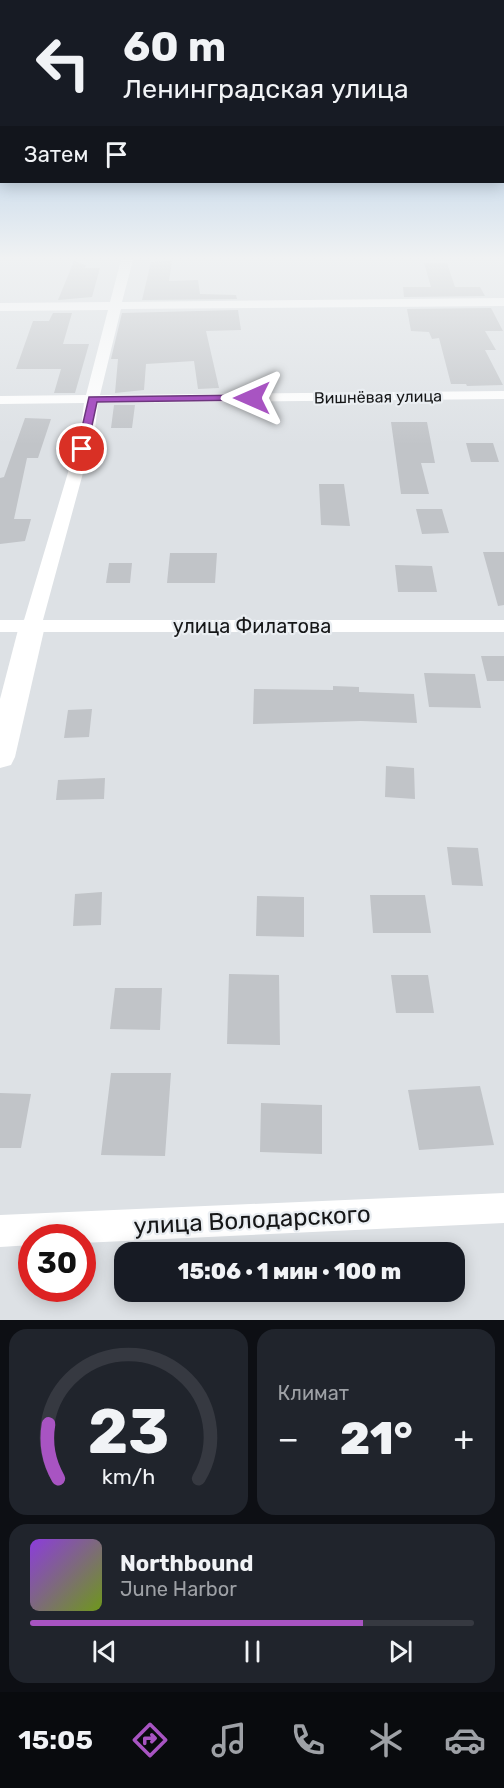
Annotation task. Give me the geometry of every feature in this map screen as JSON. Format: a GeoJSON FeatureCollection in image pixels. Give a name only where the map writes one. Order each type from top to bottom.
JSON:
{"type":"FeatureCollection","features":[{"type":"Feature","properties":{"kind":"street"},"geometry":{"type":"LineString","coordinates":[[0,757],[32,626],[88,429],[92,399],[110,322]]}},
{"type":"Feature","properties":{"kind":"street","name":"Вишнёвая улица"},"geometry":{"type":"LineString","coordinates":[[0,400],[504,395]]}},
{"type":"Feature","properties":{"kind":"street","name":"улица Филатова"},"geometry":{"type":"LineString","coordinates":[[0,626],[504,626]]}},
{"type":"Feature","properties":{"kind":"street","name":"улица Володарского"},"geometry":{"type":"LineString","coordinates":[[0,1231],[504,1209]]}},
{"type":"Feature","properties":{"kind":"building"},"geometry":{"type":"Polygon","coordinates":[[[33,322],[70,322],[63,344],[89,344],[75,393],[54,393],[61,369],[16,369],[33,322]]]}},
{"type":"Feature","properties":{"kind":"building"},"geometry":{"type":"Polygon","coordinates":[[[120,322],[240,322],[241,330],[206,331],[219,388],[198,389],[194,361],[146,364],[144,390],[115,393],[118,359],[111,359],[120,322]]]}},
{"type":"Feature","properties":{"kind":"building"},"geometry":{"type":"Polygon","coordinates":[[[409,322],[498,322],[503,331],[485,331],[496,350],[485,350],[503,385],[451,384],[439,338],[432,339],[429,332],[411,331],[409,322]]]}},
{"type":"Feature","properties":{"kind":"building"},"geometry":{"type":"Polygon","coordinates":[[[114,405],[135,405],[132,428],[111,428],[114,405]]]}},
{"type":"Feature","properties":{"kind":"building"},"geometry":{"type":"Polygon","coordinates":[[[25,418],[51,419],[38,458],[27,458],[14,519],[31,519],[25,541],[0,544],[0,478],[4,477],[25,418]]]}},
{"type":"Feature","properties":{"kind":"building"},"geometry":{"type":"Polygon","coordinates":[[[391,422],[427,422],[435,463],[421,463],[429,494],[401,494],[391,422]]]}},
{"type":"Feature","properties":{"kind":"building"},"geometry":{"type":"Polygon","coordinates":[[[466,443],[493,443],[499,462],[471,462],[466,443]]]}},
{"type":"Feature","properties":{"kind":"building"},"geometry":{"type":"Polygon","coordinates":[[[319,484],[344,484],[350,526],[321,525],[319,484]]]}},
{"type":"Feature","properties":{"kind":"building"},"geometry":{"type":"Polygon","coordinates":[[[416,509],[442,509],[449,533],[422,534],[416,509]]]}},
{"type":"Feature","properties":{"kind":"building"},"geometry":{"type":"Polygon","coordinates":[[[483,552],[504,552],[504,605],[498,606],[483,552]]]}},
{"type":"Feature","properties":{"kind":"building"},"geometry":{"type":"Polygon","coordinates":[[[170,553],[217,553],[215,583],[167,583],[170,553]]]}},
{"type":"Feature","properties":{"kind":"building"},"geometry":{"type":"Polygon","coordinates":[[[109,563],[132,563],[130,583],[106,583],[109,563]]]}},
{"type":"Feature","properties":{"kind":"building"},"geometry":{"type":"Polygon","coordinates":[[[395,565],[432,566],[437,592],[398,592],[395,565]]]}},
{"type":"Feature","properties":{"kind":"building"},"geometry":{"type":"Polygon","coordinates":[[[481,656],[504,656],[504,681],[487,681],[481,656]]]}},
{"type":"Feature","properties":{"kind":"building"},"geometry":{"type":"Polygon","coordinates":[[[424,673],[475,674],[481,708],[429,707],[424,673]]]}},
{"type":"Feature","properties":{"kind":"building"},"geometry":{"type":"Polygon","coordinates":[[[333,686],[359,687],[359,692],[414,694],[417,723],[361,721],[253,724],[254,689],[333,690],[333,686]]]}},
{"type":"Feature","properties":{"kind":"building"},"geometry":{"type":"Polygon","coordinates":[[[92,709],[89,737],[64,738],[68,710],[92,709]]]}},
{"type":"Feature","properties":{"kind":"building"},"geometry":{"type":"Polygon","coordinates":[[[386,766],[414,768],[415,799],[385,797],[386,766]]]}},
{"type":"Feature","properties":{"kind":"building"},"geometry":{"type":"Polygon","coordinates":[[[105,778],[104,799],[56,800],[58,780],[105,778]]]}},
{"type":"Feature","properties":{"kind":"building"},"geometry":{"type":"Polygon","coordinates":[[[447,847],[478,848],[483,886],[452,885],[447,847]]]}},
{"type":"Feature","properties":{"kind":"building"},"geometry":{"type":"Polygon","coordinates":[[[102,892],[101,925],[73,926],[75,894],[102,892]]]}},
{"type":"Feature","properties":{"kind":"building"},"geometry":{"type":"Polygon","coordinates":[[[370,895],[425,895],[431,933],[373,933],[370,895]]]}},
{"type":"Feature","properties":{"kind":"building"},"geometry":{"type":"Polygon","coordinates":[[[257,896],[304,897],[304,937],[256,936],[257,896]]]}},
{"type":"Feature","properties":{"kind":"building"},"geometry":{"type":"Polygon","coordinates":[[[229,974],[279,975],[280,1045],[227,1044],[229,974]]]}},
{"type":"Feature","properties":{"kind":"building"},"geometry":{"type":"Polygon","coordinates":[[[391,975],[428,975],[434,1013],[396,1013],[391,975]]]}},
{"type":"Feature","properties":{"kind":"building"},"geometry":{"type":"Polygon","coordinates":[[[115,988],[162,988],[160,1030],[110,1029],[115,988]]]}},
{"type":"Feature","properties":{"kind":"building"},"geometry":{"type":"Polygon","coordinates":[[[111,1073],[171,1073],[165,1156],[101,1155],[111,1073]]]}},
{"type":"Feature","properties":{"kind":"building"},"geometry":{"type":"Polygon","coordinates":[[[480,1086],[494,1145],[419,1150],[408,1090],[480,1086]]]}},
{"type":"Feature","properties":{"kind":"building"},"geometry":{"type":"Polygon","coordinates":[[[0,1093],[31,1094],[21,1148],[0,1148],[0,1093]]]}},
{"type":"Feature","properties":{"kind":"building"},"geometry":{"type":"Polygon","coordinates":[[[261,1103],[322,1105],[322,1154],[260,1152],[261,1103]]]}},
{"type":"Feature","properties":{"kind":"route"},"geometry":{"type":"LineString","coordinates":[[82,449],[88,429],[92,399],[252,398]]}}]}
